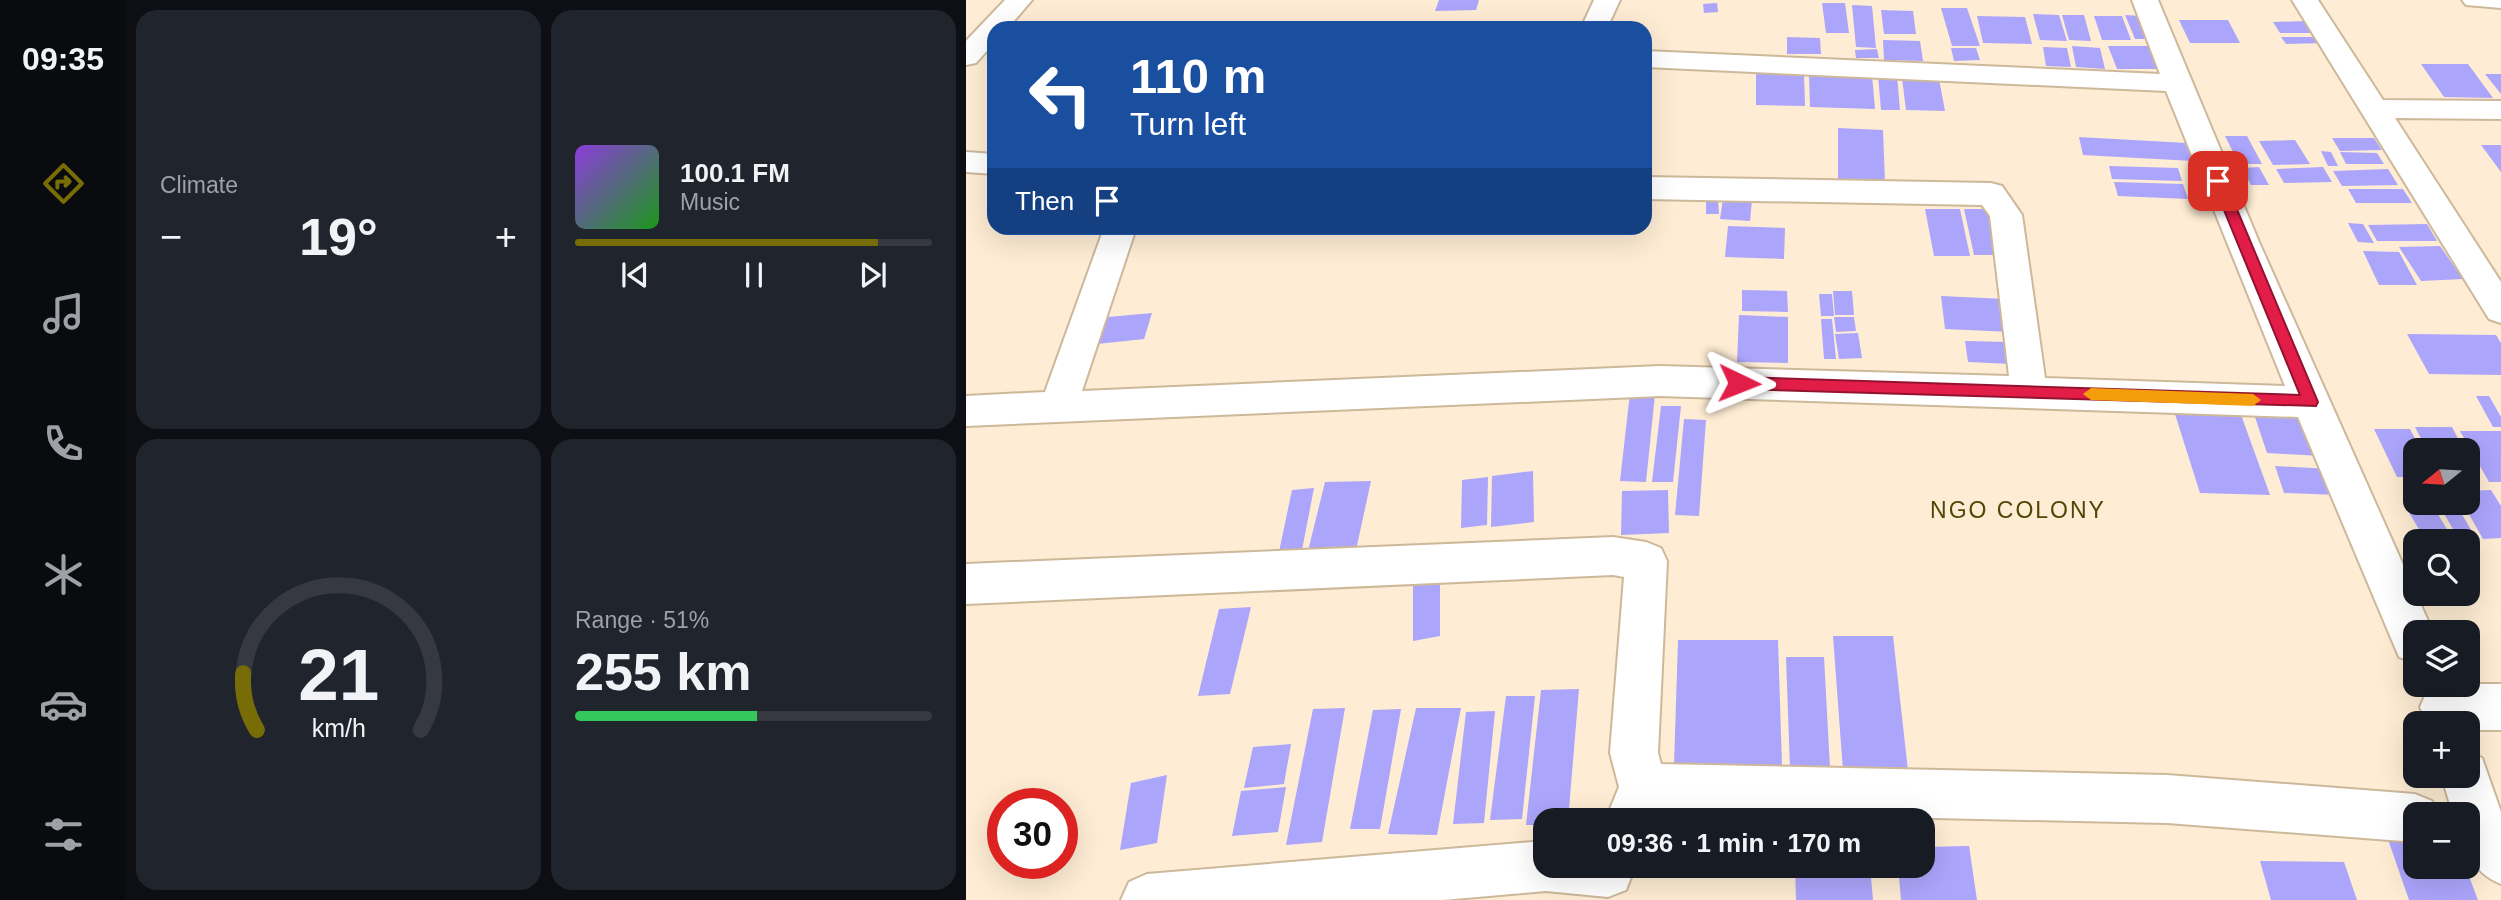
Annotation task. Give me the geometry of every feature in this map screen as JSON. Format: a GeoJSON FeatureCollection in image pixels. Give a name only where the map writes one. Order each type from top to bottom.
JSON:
{"type":"FeatureCollection","features":[{"type":"Feature","properties":{"kind":"street"},"geometry":{"type":"LineString","coordinates":[[1000,21],[1019,0]]}},
{"type":"Feature","properties":{"kind":"street"},"geometry":{"type":"LineString","coordinates":[[1598,21],[1608,0]]}},
{"type":"Feature","properties":{"kind":"street"},"geometry":{"type":"LineString","coordinates":[[2145,0],[2177,83],[2311,402],[2405,620]]}},
{"type":"Feature","properties":{"kind":"street"},"geometry":{"type":"LineString","coordinates":[[2305,0],[2501,310]]}},
{"type":"Feature","properties":{"kind":"street"},"geometry":{"type":"LineString","coordinates":[[2475,0],[2501,0]]}},
{"type":"Feature","properties":{"kind":"street"},"geometry":{"type":"LineString","coordinates":[[1652,59],[2177,83]]}},
{"type":"Feature","properties":{"kind":"street"},"geometry":{"type":"LineString","coordinates":[[2374,109],[2501,110]]}},
{"type":"Feature","properties":{"kind":"street"},"geometry":{"type":"LineString","coordinates":[[966,162],[987,163]]}},
{"type":"Feature","properties":{"kind":"street"},"geometry":{"type":"LineString","coordinates":[[1652,188],[1991,194],[2006,215],[2029,392]]}},
{"type":"Feature","properties":{"kind":"street"},"geometry":{"type":"LineString","coordinates":[[1058,407],[1118,235]]}},
{"type":"Feature","properties":{"kind":"street"},"geometry":{"type":"LineString","coordinates":[[2465,251],[2501,251]]}},
{"type":"Feature","properties":{"kind":"street"},"geometry":{"type":"LineString","coordinates":[[966,411],[1660,381],[2311,402]]}},
{"type":"Feature","properties":{"kind":"street"},"geometry":{"type":"LineString","coordinates":[[966,584],[1613,555],[1646,561],[1634,753],[1636,804],[2167,799],[2403,817]]}},
{"type":"Feature","properties":{"kind":"street"},"geometry":{"type":"LineString","coordinates":[[2442,705],[2501,707]]}},
{"type":"Feature","properties":{"kind":"street"},"geometry":{"type":"LineString","coordinates":[[2469,788],[2483,835]]}},
{"type":"Feature","properties":{"kind":"street"},"geometry":{"type":"LineString","coordinates":[[1147,900],[1533,867]]}},
{"type":"Feature","properties":{"kind":"building"},"geometry":{"type":"Polygon","coordinates":[[[1439,0],[1479,0],[1476,10],[1435,11],[1439,0]]]}},
{"type":"Feature","properties":{"kind":"building"},"geometry":{"type":"Polygon","coordinates":[[[1717,3],[1718,12],[1704,13],[1703,4],[1717,3]]]}},
{"type":"Feature","properties":{"kind":"building"},"geometry":{"type":"Polygon","coordinates":[[[1822,3],[1845,3],[1849,33],[1826,33],[1822,3]]]}},
{"type":"Feature","properties":{"kind":"building"},"geometry":{"type":"Polygon","coordinates":[[[1852,5],[1872,6],[1876,48],[1856,47],[1852,5]]]}},
{"type":"Feature","properties":{"kind":"building"},"geometry":{"type":"Polygon","coordinates":[[[1941,8],[1967,8],[1980,46],[1952,46],[1941,8]]]}},
{"type":"Feature","properties":{"kind":"building"},"geometry":{"type":"Polygon","coordinates":[[[1881,10],[1913,11],[1916,34],[1884,34],[1881,10]]]}},
{"type":"Feature","properties":{"kind":"building"},"geometry":{"type":"Polygon","coordinates":[[[2033,14],[2059,15],[2067,41],[2040,40],[2033,14]]]}},
{"type":"Feature","properties":{"kind":"building"},"geometry":{"type":"Polygon","coordinates":[[[2062,15],[2084,15],[2091,41],[2069,40],[2062,15]]]}},
{"type":"Feature","properties":{"kind":"building"},"geometry":{"type":"Polygon","coordinates":[[[2125,15],[2141,16],[2151,39],[2135,39],[2125,15]]]}},
{"type":"Feature","properties":{"kind":"building"},"geometry":{"type":"Polygon","coordinates":[[[1977,16],[2025,17],[2032,44],[1983,43],[1977,16]]]}},
{"type":"Feature","properties":{"kind":"building"},"geometry":{"type":"Polygon","coordinates":[[[2094,16],[2122,16],[2131,40],[2102,40],[2094,16]]]}},
{"type":"Feature","properties":{"kind":"building"},"geometry":{"type":"Polygon","coordinates":[[[2179,20],[2228,20],[2240,43],[2190,43],[2179,20]]]}},
{"type":"Feature","properties":{"kind":"building"},"geometry":{"type":"Polygon","coordinates":[[[2308,21],[2316,33],[2280,33],[2273,22],[2308,21]]]}},
{"type":"Feature","properties":{"kind":"building"},"geometry":{"type":"Polygon","coordinates":[[[1787,37],[1820,38],[1821,54],[1787,54],[1787,37]]]}},
{"type":"Feature","properties":{"kind":"building"},"geometry":{"type":"Polygon","coordinates":[[[2281,37],[2319,37],[2324,43],[2286,44],[2281,37]]]}},
{"type":"Feature","properties":{"kind":"building"},"geometry":{"type":"Polygon","coordinates":[[[1883,40],[1920,41],[1923,61],[1884,60],[1883,40]]]}},
{"type":"Feature","properties":{"kind":"building"},"geometry":{"type":"Polygon","coordinates":[[[2072,46],[2100,48],[2105,69],[2076,67],[2072,46]]]}},
{"type":"Feature","properties":{"kind":"building"},"geometry":{"type":"Polygon","coordinates":[[[2108,46],[2152,46],[2162,69],[2117,69],[2108,46]]]}},
{"type":"Feature","properties":{"kind":"building"},"geometry":{"type":"Polygon","coordinates":[[[2043,47],[2067,48],[2071,67],[2046,66],[2043,47]]]}},
{"type":"Feature","properties":{"kind":"building"},"geometry":{"type":"Polygon","coordinates":[[[1951,48],[1976,48],[1980,60],[1954,61],[1951,48]]]}},
{"type":"Feature","properties":{"kind":"building"},"geometry":{"type":"Polygon","coordinates":[[[1877,49],[1879,58],[1856,58],[1855,50],[1877,49]]]}},
{"type":"Feature","properties":{"kind":"building"},"geometry":{"type":"Polygon","coordinates":[[[2421,64],[2468,64],[2493,98],[2444,97],[2421,64]]]}},
{"type":"Feature","properties":{"kind":"building"},"geometry":{"type":"Polygon","coordinates":[[[1756,73],[1804,73],[1805,106],[1756,105],[1756,73]]]}},
{"type":"Feature","properties":{"kind":"building"},"geometry":{"type":"Polygon","coordinates":[[[1809,74],[1872,75],[1875,109],[1810,107],[1809,74]]]}},
{"type":"Feature","properties":{"kind":"building"},"geometry":{"type":"Polygon","coordinates":[[[2485,74],[2501,74],[2501,94],[2485,74]]]}},
{"type":"Feature","properties":{"kind":"building"},"geometry":{"type":"Polygon","coordinates":[[[1878,75],[1897,75],[1900,110],[1881,110],[1878,75]]]}},
{"type":"Feature","properties":{"kind":"building"},"geometry":{"type":"Polygon","coordinates":[[[1902,78],[1939,79],[1945,111],[1906,110],[1902,78]]]}},
{"type":"Feature","properties":{"kind":"building"},"geometry":{"type":"Polygon","coordinates":[[[1838,128],[1883,130],[1885,183],[1838,180],[1838,128]]]}},
{"type":"Feature","properties":{"kind":"building"},"geometry":{"type":"Polygon","coordinates":[[[2225,136],[2247,136],[2262,164],[2239,164],[2225,136]]]}},
{"type":"Feature","properties":{"kind":"building"},"geometry":{"type":"Polygon","coordinates":[[[2079,137],[2187,143],[2193,161],[2083,155],[2079,137]]]}},
{"type":"Feature","properties":{"kind":"building"},"geometry":{"type":"Polygon","coordinates":[[[2332,138],[2374,138],[2382,150],[2340,151],[2332,138]]]}},
{"type":"Feature","properties":{"kind":"building"},"geometry":{"type":"Polygon","coordinates":[[[2295,140],[2310,164],[2273,165],[2259,141],[2295,140]]]}},
{"type":"Feature","properties":{"kind":"building"},"geometry":{"type":"Polygon","coordinates":[[[2481,145],[2501,145],[2501,172],[2481,145]]]}},
{"type":"Feature","properties":{"kind":"building"},"geometry":{"type":"Polygon","coordinates":[[[2321,151],[2331,152],[2338,166],[2328,166],[2321,151]]]}},
{"type":"Feature","properties":{"kind":"building"},"geometry":{"type":"Polygon","coordinates":[[[2340,152],[2377,153],[2384,164],[2346,164],[2340,152]]]}},
{"type":"Feature","properties":{"kind":"building"},"geometry":{"type":"Polygon","coordinates":[[[2109,166],[2178,168],[2182,181],[2112,179],[2109,166]]]}},
{"type":"Feature","properties":{"kind":"building"},"geometry":{"type":"Polygon","coordinates":[[[2259,167],[2269,185],[2251,185],[2242,168],[2259,167]]]}},
{"type":"Feature","properties":{"kind":"building"},"geometry":{"type":"Polygon","coordinates":[[[2323,167],[2332,182],[2284,183],[2276,169],[2323,167]]]}},
{"type":"Feature","properties":{"kind":"building"},"geometry":{"type":"Polygon","coordinates":[[[2388,169],[2398,185],[2342,186],[2333,171],[2388,169]]]}},
{"type":"Feature","properties":{"kind":"building"},"geometry":{"type":"Polygon","coordinates":[[[2114,182],[2183,184],[2188,199],[2118,196],[2114,182]]]}},
{"type":"Feature","properties":{"kind":"building"},"geometry":{"type":"Polygon","coordinates":[[[2348,189],[2403,189],[2412,203],[2356,203],[2348,189]]]}},
{"type":"Feature","properties":{"kind":"building"},"geometry":{"type":"Polygon","coordinates":[[[1723,199],[1752,200],[1750,221],[1720,219],[1723,199]]]}},
{"type":"Feature","properties":{"kind":"building"},"geometry":{"type":"Polygon","coordinates":[[[1706,201],[1718,201],[1719,214],[1706,214],[1706,201]]]}},
{"type":"Feature","properties":{"kind":"building"},"geometry":{"type":"Polygon","coordinates":[[[1925,209],[1960,209],[1970,256],[1934,256],[1925,209]]]}},
{"type":"Feature","properties":{"kind":"building"},"geometry":{"type":"Polygon","coordinates":[[[1964,209],[1990,209],[2001,255],[1974,255],[1964,209]]]}},
{"type":"Feature","properties":{"kind":"building"},"geometry":{"type":"Polygon","coordinates":[[[2348,223],[2363,224],[2374,243],[2358,242],[2348,223]]]}},
{"type":"Feature","properties":{"kind":"building"},"geometry":{"type":"Polygon","coordinates":[[[2427,224],[2437,241],[2377,241],[2368,225],[2427,224]]]}},
{"type":"Feature","properties":{"kind":"building"},"geometry":{"type":"Polygon","coordinates":[[[1728,226],[1785,228],[1784,259],[1725,257],[1728,226]]]}},
{"type":"Feature","properties":{"kind":"building"},"geometry":{"type":"Polygon","coordinates":[[[2440,246],[2463,279],[2421,281],[2399,247],[2440,246]]]}},
{"type":"Feature","properties":{"kind":"building"},"geometry":{"type":"Polygon","coordinates":[[[2363,251],[2399,252],[2417,285],[2379,285],[2363,251]]]}},
{"type":"Feature","properties":{"kind":"building"},"geometry":{"type":"Polygon","coordinates":[[[1742,290],[1787,291],[1788,312],[1742,311],[1742,290]]]}},
{"type":"Feature","properties":{"kind":"building"},"geometry":{"type":"Polygon","coordinates":[[[1833,291],[1852,291],[1854,315],[1835,315],[1833,291]]]}},
{"type":"Feature","properties":{"kind":"building"},"geometry":{"type":"Polygon","coordinates":[[[1819,294],[1832,294],[1834,316],[1821,316],[1819,294]]]}},
{"type":"Feature","properties":{"kind":"building"},"geometry":{"type":"Polygon","coordinates":[[[1941,296],[2006,299],[2012,332],[1945,329],[1941,296]]]}},
{"type":"Feature","properties":{"kind":"building"},"geometry":{"type":"Polygon","coordinates":[[[1152,313],[1144,339],[1088,345],[1097,318],[1152,313]]]}},
{"type":"Feature","properties":{"kind":"building"},"geometry":{"type":"Polygon","coordinates":[[[1739,315],[1788,317],[1788,363],[1737,362],[1739,315]]]}},
{"type":"Feature","properties":{"kind":"building"},"geometry":{"type":"Polygon","coordinates":[[[1834,317],[1854,317],[1856,331],[1836,332],[1834,317]]]}},
{"type":"Feature","properties":{"kind":"building"},"geometry":{"type":"Polygon","coordinates":[[[1821,319],[1832,319],[1836,359],[1824,359],[1821,319]]]}},
{"type":"Feature","properties":{"kind":"building"},"geometry":{"type":"Polygon","coordinates":[[[1858,333],[1862,358],[1839,359],[1835,334],[1858,333]]]}},
{"type":"Feature","properties":{"kind":"building"},"geometry":{"type":"Polygon","coordinates":[[[2407,334],[2496,335],[2501,343],[2501,375],[2429,374],[2407,334]]]}},
{"type":"Feature","properties":{"kind":"building"},"geometry":{"type":"Polygon","coordinates":[[[1965,341],[2007,342],[2011,364],[1968,362],[1965,341]]]}},
{"type":"Feature","properties":{"kind":"building"},"geometry":{"type":"Polygon","coordinates":[[[1630,393],[1655,394],[1646,482],[1620,481],[1630,393]]]}},
{"type":"Feature","properties":{"kind":"building"},"geometry":{"type":"Polygon","coordinates":[[[2476,396],[2489,396],[2501,417],[2501,427],[2493,427],[2476,396]]]}},
{"type":"Feature","properties":{"kind":"building"},"geometry":{"type":"Polygon","coordinates":[[[1661,406],[1681,406],[1673,482],[1652,482],[1661,406]]]}},
{"type":"Feature","properties":{"kind":"building"},"geometry":{"type":"Polygon","coordinates":[[[2174,411],[2240,412],[2270,495],[2200,493],[2174,411]]]}},
{"type":"Feature","properties":{"kind":"building"},"geometry":{"type":"Polygon","coordinates":[[[2254,414],[2306,416],[2321,456],[2267,453],[2254,414]]]}},
{"type":"Feature","properties":{"kind":"building"},"geometry":{"type":"Polygon","coordinates":[[[1684,419],[1706,420],[1699,516],[1675,515],[1684,419]]]}},
{"type":"Feature","properties":{"kind":"building"},"geometry":{"type":"Polygon","coordinates":[[[2415,427],[2452,427],[2458,438],[2421,438],[2415,427]]]}},
{"type":"Feature","properties":{"kind":"building"},"geometry":{"type":"Polygon","coordinates":[[[2374,429],[2410,429],[2415,438],[2403,438],[2403,477],[2397,477],[2374,429]]]}},
{"type":"Feature","properties":{"kind":"building"},"geometry":{"type":"Polygon","coordinates":[[[2460,431],[2501,431],[2501,482],[2489,482],[2480,466],[2480,438],[2464,438],[2460,431]]]}},
{"type":"Feature","properties":{"kind":"building"},"geometry":{"type":"Polygon","coordinates":[[[2275,466],[2330,469],[2339,495],[2284,493],[2275,466]]]}},
{"type":"Feature","properties":{"kind":"building"},"geometry":{"type":"Polygon","coordinates":[[[1533,471],[1534,522],[1491,527],[1492,476],[1533,471]]]}},
{"type":"Feature","properties":{"kind":"building"},"geometry":{"type":"Polygon","coordinates":[[[1488,477],[1487,525],[1461,528],[1462,480],[1488,477]]]}},
{"type":"Feature","properties":{"kind":"building"},"geometry":{"type":"Polygon","coordinates":[[[1371,481],[1356,550],[1308,551],[1325,482],[1371,481]]]}},
{"type":"Feature","properties":{"kind":"building"},"geometry":{"type":"Polygon","coordinates":[[[1314,488],[1302,550],[1279,552],[1292,490],[1314,488]]]}},
{"type":"Feature","properties":{"kind":"building"},"geometry":{"type":"Polygon","coordinates":[[[1668,490],[1669,533],[1621,535],[1622,491],[1668,490]]]}},
{"type":"Feature","properties":{"kind":"building"},"geometry":{"type":"Polygon","coordinates":[[[2480,490],[2491,490],[2501,506],[2501,538],[2483,539],[2480,529],[2477,529],[2469,515],[2480,515],[2480,490]]]}},
{"type":"Feature","properties":{"kind":"building"},"geometry":{"type":"Polygon","coordinates":[[[2411,515],[2438,515],[2447,529],[2419,529],[2411,515]]]}},
{"type":"Feature","properties":{"kind":"building"},"geometry":{"type":"Polygon","coordinates":[[[2445,515],[2462,515],[2471,529],[2453,529],[2445,515]]]}},
{"type":"Feature","properties":{"kind":"building"},"geometry":{"type":"Polygon","coordinates":[[[1440,580],[1440,636],[1413,641],[1413,585],[1440,580]]]}},
{"type":"Feature","properties":{"kind":"building"},"geometry":{"type":"Polygon","coordinates":[[[1251,607],[1230,694],[1198,696],[1219,609],[1251,607]]]}},
{"type":"Feature","properties":{"kind":"building"},"geometry":{"type":"Polygon","coordinates":[[[1833,636],[1893,636],[1908,771],[1843,771],[1833,636]]]}},
{"type":"Feature","properties":{"kind":"building"},"geometry":{"type":"Polygon","coordinates":[[[1678,640],[1778,640],[1782,765],[1674,765],[1678,640]]]}},
{"type":"Feature","properties":{"kind":"building"},"geometry":{"type":"Polygon","coordinates":[[[1786,657],[1824,657],[1830,768],[1790,768],[1786,657]]]}},
{"type":"Feature","properties":{"kind":"building"},"geometry":{"type":"Polygon","coordinates":[[[1579,689],[1569,808],[1533,808],[1533,825],[1526,825],[1541,690],[1579,689]]]}},
{"type":"Feature","properties":{"kind":"building"},"geometry":{"type":"Polygon","coordinates":[[[1506,696],[1535,696],[1522,819],[1490,820],[1506,696]]]}},
{"type":"Feature","properties":{"kind":"building"},"geometry":{"type":"Polygon","coordinates":[[[1345,708],[1322,842],[1286,845],[1313,709],[1345,708]]]}},
{"type":"Feature","properties":{"kind":"building"},"geometry":{"type":"Polygon","coordinates":[[[1416,708],[1461,708],[1437,835],[1388,834],[1416,708]]]}},
{"type":"Feature","properties":{"kind":"building"},"geometry":{"type":"Polygon","coordinates":[[[1401,709],[1380,829],[1350,829],[1373,710],[1401,709]]]}},
{"type":"Feature","properties":{"kind":"building"},"geometry":{"type":"Polygon","coordinates":[[[1495,711],[1484,823],[1453,824],[1466,712],[1495,711]]]}},
{"type":"Feature","properties":{"kind":"building"},"geometry":{"type":"Polygon","coordinates":[[[1291,744],[1284,784],[1244,788],[1253,747],[1291,744]]]}},
{"type":"Feature","properties":{"kind":"building"},"geometry":{"type":"Polygon","coordinates":[[[1167,775],[1157,843],[1120,850],[1131,783],[1167,775]]]}},
{"type":"Feature","properties":{"kind":"building"},"geometry":{"type":"Polygon","coordinates":[[[1286,787],[1278,832],[1232,836],[1241,791],[1286,787]]]}},
{"type":"Feature","properties":{"kind":"building"},"geometry":{"type":"Polygon","coordinates":[[[2383,825],[2403,826],[2403,879],[2470,879],[2478,900],[2409,900],[2383,825]]]}},
{"type":"Feature","properties":{"kind":"building"},"geometry":{"type":"Polygon","coordinates":[[[1969,846],[1977,900],[1901,900],[1899,878],[1935,878],[1935,847],[1969,846]]]}},
{"type":"Feature","properties":{"kind":"building"},"geometry":{"type":"Polygon","coordinates":[[[2260,861],[2344,862],[2357,900],[2271,900],[2260,861]]]}},
{"type":"Feature","properties":{"kind":"building"},"geometry":{"type":"Polygon","coordinates":[[[1795,878],[1871,878],[1873,900],[1796,900],[1795,878]]]}},
{"type":"Feature","properties":{"kind":"slow traffic"},"geometry":{"type":"LineString","coordinates":[[2091,394],[2253,400]]}},
{"type":"Feature","properties":{"kind":"district","name":"NGO COLONY"},"geometry":{"type":"Point","coordinates":[2018,510]}},
{"type":"Feature","properties":{"kind":"route"},"geometry":{"type":"LineString","coordinates":[[1739,383],[2311,402],[2218,181]]}}]}
